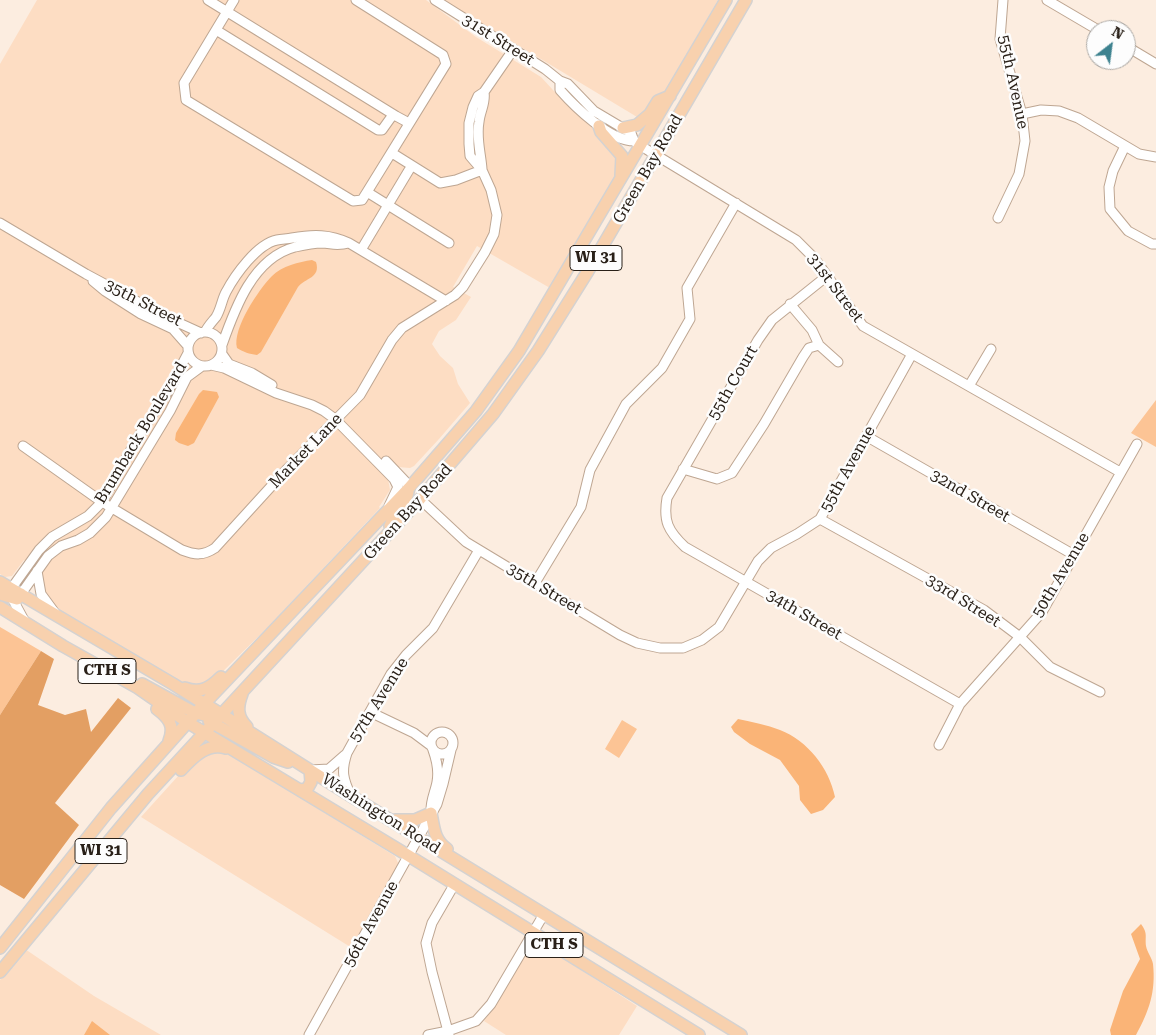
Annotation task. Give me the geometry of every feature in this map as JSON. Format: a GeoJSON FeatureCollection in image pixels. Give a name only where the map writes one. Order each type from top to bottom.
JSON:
{"type":"FeatureCollection","features":[{"type":"Feature","properties":{"kind":"main road","name":"Green Bay Road"},"geometry":{"type":"LineString","coordinates":[[0,948],[110,808],[204,704],[409,488],[476,411],[519,351],[622,178],[637,144],[670,96],[726,0]]}},
{"type":"Feature","properties":{"kind":"main road","name":"Green Bay Road"},"geometry":{"type":"LineString","coordinates":[[0,972],[148,794],[420,499],[493,414],[538,350],[588,271],[746,0]]}},
{"type":"Feature","properties":{"kind":"main road"},"geometry":{"type":"LineString","coordinates":[[623,128],[637,125],[650,114],[658,101],[670,96]]}},
{"type":"Feature","properties":{"kind":"main road"},"geometry":{"type":"LineString","coordinates":[[599,126],[601,132],[622,156],[623,162],[620,171],[622,178]]}},
{"type":"Feature","properties":{"kind":"main road"},"geometry":{"type":"LineString","coordinates":[[420,499],[416,494],[417,490],[428,474],[432,462]]}},
{"type":"Feature","properties":{"kind":"main road"},"geometry":{"type":"LineString","coordinates":[[389,532],[392,520],[407,498],[409,488]]}},
{"type":"Feature","properties":{"kind":"main road"},"geometry":{"type":"LineString","coordinates":[[0,582],[15,594]]}},
{"type":"Feature","properties":{"kind":"main road"},"geometry":{"type":"LineString","coordinates":[[0,594],[15,594]]}},
{"type":"Feature","properties":{"kind":"main road","name":"Washington Road"},"geometry":{"type":"LineString","coordinates":[[15,594],[59,617],[173,684],[204,704],[218,719],[289,757],[736,1034]]}},
{"type":"Feature","properties":{"kind":"main road","name":"CTH S"},"geometry":{"type":"LineString","coordinates":[[0,607],[73,652]]}},
{"type":"Feature","properties":{"kind":"main road"},"geometry":{"type":"LineString","coordinates":[[173,684],[195,692],[208,687],[253,642],[276,628]]}},
{"type":"Feature","properties":{"kind":"main road"},"geometry":{"type":"LineString","coordinates":[[73,652],[87,667],[154,706],[167,716],[171,722],[172,730],[167,745]]}},
{"type":"Feature","properties":{"kind":"main road","name":"Washington Road"},"geometry":{"type":"LineString","coordinates":[[73,652],[154,690],[191,718],[205,733],[699,1035]]}},
{"type":"Feature","properties":{"kind":"main road"},"geometry":{"type":"LineString","coordinates":[[243,691],[238,710],[240,719],[289,757]]}},
{"type":"Feature","properties":{"kind":"main road"},"geometry":{"type":"LineString","coordinates":[[191,718],[214,717],[274,757],[310,770],[311,782],[307,788],[300,790]]}},
{"type":"Feature","properties":{"kind":"main road"},"geometry":{"type":"LineString","coordinates":[[110,839],[134,820],[194,757],[215,745],[235,751]]}},
{"type":"Feature","properties":{"kind":"main road"},"geometry":{"type":"LineString","coordinates":[[392,820],[415,820],[431,813],[434,833],[440,844],[461,858],[474,870]]}},
{"type":"Feature","properties":{"kind":"street"},"geometry":{"type":"LineString","coordinates":[[208,0],[409,123]]}},
{"type":"Feature","properties":{"kind":"street"},"geometry":{"type":"LineString","coordinates":[[234,0],[184,83],[186,100],[354,201],[362,200],[446,64],[443,55],[356,0]]}},
{"type":"Feature","properties":{"kind":"street","name":"31st Street"},"geometry":{"type":"LineString","coordinates":[[435,0],[545,69],[560,81],[568,84],[594,111],[631,133],[637,144]]}},
{"type":"Feature","properties":{"kind":"street","name":"55th Avenue"},"geometry":{"type":"LineString","coordinates":[[998,218],[1020,174],[1025,141],[1022,114],[1000,39],[1003,0]]}},
{"type":"Feature","properties":{"kind":"street"},"geometry":{"type":"LineString","coordinates":[[1048,0],[1086,23]]}},
{"type":"Feature","properties":{"kind":"street"},"geometry":{"type":"LineString","coordinates":[[216,30],[378,130],[382,130],[392,116],[396,116]]}},
{"type":"Feature","properties":{"kind":"street","name":"Market Lane"},"geometry":{"type":"LineString","coordinates":[[23,446],[102,502],[182,550],[194,555],[206,554],[215,548],[287,469],[360,395],[392,340],[402,328],[446,301],[463,287],[485,252],[494,234],[497,215],[491,190],[482,170],[478,139],[479,122],[485,100],[484,92],[513,50]]}},
{"type":"Feature","properties":{"kind":"street"},"geometry":{"type":"LineString","coordinates":[[1136,52],[1156,64]]}},
{"type":"Feature","properties":{"kind":"street","name":"31st Street"},"geometry":{"type":"LineString","coordinates":[[560,81],[560,90],[579,110],[599,126],[624,141],[637,144],[796,240],[815,259],[863,326],[1120,472]]}},
{"type":"Feature","properties":{"kind":"street"},"geometry":{"type":"LineString","coordinates":[[1022,114],[1041,110],[1059,111],[1078,118],[1139,154],[1156,157]]}},
{"type":"Feature","properties":{"kind":"street"},"geometry":{"type":"LineString","coordinates":[[1125,146],[1112,171],[1109,187],[1110,209],[1128,230],[1152,244],[1156,244]]}},
{"type":"Feature","properties":{"kind":"street"},"geometry":{"type":"LineString","coordinates":[[392,153],[440,183],[456,180],[482,170]]}},
{"type":"Feature","properties":{"kind":"street"},"geometry":{"type":"LineString","coordinates":[[361,250],[409,170]]}},
{"type":"Feature","properties":{"kind":"street"},"geometry":{"type":"LineString","coordinates":[[367,192],[449,243]]}},
{"type":"Feature","properties":{"kind":"street"},"geometry":{"type":"LineString","coordinates":[[535,583],[581,507],[590,470],[626,404],[662,368],[690,318],[687,288],[736,204]]}},
{"type":"Feature","properties":{"kind":"street","name":"35th Street"},"geometry":{"type":"LineString","coordinates":[[0,223],[86,274],[166,317],[203,332]]}},
{"type":"Feature","properties":{"kind":"street"},"geometry":{"type":"LineString","coordinates":[[409,488],[406,480],[337,418],[312,405],[276,393],[224,368],[193,362],[188,349],[193,337],[203,332],[216,316],[226,292],[247,262],[260,249],[275,240],[307,235],[336,237],[387,264],[446,301]]}},
{"type":"Feature","properties":{"kind":"street"},"geometry":{"type":"LineString","coordinates":[[207,366],[216,363],[233,313],[259,271],[270,260],[280,252],[296,247],[323,244],[338,246],[349,243]]}},
{"type":"Feature","properties":{"kind":"street","name":"35th Street"},"geometry":{"type":"LineString","coordinates":[[86,274],[105,291],[141,314],[173,329],[188,349]]}},
{"type":"Feature","properties":{"kind":"street","name":"55th Court"},"geometry":{"type":"LineString","coordinates":[[665,511],[667,498],[758,340],[772,320],[827,276]]}},
{"type":"Feature","properties":{"kind":"street"},"geometry":{"type":"LineString","coordinates":[[790,304],[812,330],[819,345],[838,362]]}},
{"type":"Feature","properties":{"kind":"street"},"geometry":{"type":"LineString","coordinates":[[203,332],[216,336],[229,364],[252,373],[278,388],[322,403],[394,479],[398,486],[388,509]]}},
{"type":"Feature","properties":{"kind":"street"},"geometry":{"type":"LineString","coordinates":[[683,469],[716,479],[732,473],[764,424],[802,357],[809,348],[819,345]]}},
{"type":"Feature","properties":{"kind":"street","name":"Brumback Boulevard"},"geometry":{"type":"LineString","coordinates":[[15,594],[40,550],[52,537],[88,516],[102,502],[138,437],[168,391],[188,349]]}},
{"type":"Feature","properties":{"kind":"street"},"geometry":{"type":"LineString","coordinates":[[969,386],[991,349]]}},
{"type":"Feature","properties":{"kind":"street","name":"55th Avenue"},"geometry":{"type":"LineString","coordinates":[[683,648],[702,640],[719,627],[758,561],[771,548],[820,519],[912,354]]}},
{"type":"Feature","properties":{"kind":"street","name":"Brumback Boulevard"},"geometry":{"type":"LineString","coordinates":[[15,594],[48,556],[61,546],[78,540],[95,529],[112,508],[170,411],[187,377],[207,366]]}},
{"type":"Feature","properties":{"kind":"street","name":"32nd Street"},"geometry":{"type":"LineString","coordinates":[[866,436],[1074,555]]}},
{"type":"Feature","properties":{"kind":"street","name":"50th Avenue"},"geometry":{"type":"LineString","coordinates":[[940,745],[960,704],[1042,612],[1137,444]]}},
{"type":"Feature","properties":{"kind":"street","name":"35th Street"},"geometry":{"type":"LineString","coordinates":[[420,499],[466,542],[620,635],[636,643],[660,648],[683,648]]}},
{"type":"Feature","properties":{"kind":"street","name":"34th Street"},"geometry":{"type":"LineString","coordinates":[[665,511],[666,523],[674,537],[685,547],[960,704]]}},
{"type":"Feature","properties":{"kind":"street","name":"33rd Street"},"geometry":{"type":"LineString","coordinates":[[820,519],[984,610],[1020,638],[1050,666],[1100,692]]}},
{"type":"Feature","properties":{"kind":"street","name":"57th Avenue"},"geometry":{"type":"LineString","coordinates":[[351,796],[344,781],[343,765],[347,753],[397,666],[433,628],[479,550]]}},
{"type":"Feature","properties":{"kind":"street"},"geometry":{"type":"LineString","coordinates":[[37,570],[41,594],[59,617]]}},
{"type":"Feature","properties":{"kind":"street"},"geometry":{"type":"LineString","coordinates":[[15,594],[25,622]]}},
{"type":"Feature","properties":{"kind":"street"},"geometry":{"type":"LineString","coordinates":[[370,712],[414,733],[442,754],[451,750],[453,740],[449,734],[442,732],[414,733]]}},
{"type":"Feature","properties":{"kind":"street"},"geometry":{"type":"LineString","coordinates":[[432,748],[431,738],[436,733]]}},
{"type":"Feature","properties":{"kind":"street","name":"56th Avenue"},"geometry":{"type":"LineString","coordinates":[[431,813],[430,806],[438,776],[437,761],[432,748]]}},
{"type":"Feature","properties":{"kind":"street","name":"56th Avenue"},"geometry":{"type":"LineString","coordinates":[[309,1035],[437,804],[451,750]]}},
{"type":"Feature","properties":{"kind":"street","name":"57th Avenue"},"geometry":{"type":"LineString","coordinates":[[310,770],[329,769],[347,753]]}},
{"type":"Feature","properties":{"kind":"street"},"geometry":{"type":"LineString","coordinates":[[449,1033],[426,943],[432,923],[454,885]]}},
{"type":"Feature","properties":{"kind":"street"},"geometry":{"type":"LineString","coordinates":[[428,1035],[449,1033],[476,1021],[486,1010],[544,914]]}},
{"type":"Feature","properties":{"kind":"shaded area"},"geometry":{"type":"Polygon","coordinates":[[[37,0],[426,0],[476,37],[541,77],[620,156],[616,179],[550,288],[477,246],[453,287],[471,297],[456,320],[439,331],[432,344],[440,356],[453,368],[458,384],[470,403],[414,466],[410,468],[398,467],[388,479],[390,490],[380,508],[268,627],[210,684],[188,688],[39,599],[35,586],[41,571],[24,560],[12,576],[5,577],[0,574],[0,64],[37,0]]]}},
{"type":"Feature","properties":{"kind":"shaded area"},"geometry":{"type":"Polygon","coordinates":[[[443,0],[718,0],[647,123],[443,0]]]}},
{"type":"Feature","properties":{"kind":"shaded area"},"geometry":{"type":"Polygon","coordinates":[[[312,260],[316,262],[317,267],[314,275],[298,287],[261,352],[254,355],[237,348],[242,320],[254,299],[272,276],[296,263],[312,260]]]}},
{"type":"Feature","properties":{"kind":"shaded area"},"geometry":{"type":"Polygon","coordinates":[[[203,390],[217,392],[219,397],[194,443],[188,446],[179,443],[175,440],[176,433],[203,390]]]}},
{"type":"Feature","properties":{"kind":"shaded area"},"geometry":{"type":"Polygon","coordinates":[[[1156,400],[1156,447],[1131,433],[1156,400]]]}},
{"type":"Feature","properties":{"kind":"shaded area"},"geometry":{"type":"Polygon","coordinates":[[[0,627],[41,651],[0,715],[0,627]]]}},
{"type":"Feature","properties":{"kind":"shaded area"},"geometry":{"type":"Polygon","coordinates":[[[41,651],[54,659],[38,705],[65,715],[86,709],[91,732],[118,698],[131,708],[55,803],[79,825],[24,899],[0,885],[0,715],[41,651]]]}},
{"type":"Feature","properties":{"kind":"shaded area"},"geometry":{"type":"Polygon","coordinates":[[[738,719],[780,730],[800,741],[808,748],[828,776],[835,797],[823,810],[811,814],[800,800],[799,786],[780,760],[750,744],[734,732],[731,727],[738,719]]]}},
{"type":"Feature","properties":{"kind":"shaded area"},"geometry":{"type":"Polygon","coordinates":[[[622,720],[637,729],[619,758],[605,749],[622,720]]]}},
{"type":"Feature","properties":{"kind":"shaded area"},"geometry":{"type":"Polygon","coordinates":[[[210,750],[234,754],[244,763],[395,856],[398,863],[397,867],[352,948],[141,817],[188,765],[210,750]]]}},
{"type":"Feature","properties":{"kind":"shaded area"},"geometry":{"type":"Polygon","coordinates":[[[1141,924],[1145,932],[1146,946],[1153,964],[1154,974],[1150,1001],[1145,1018],[1136,1035],[1111,1035],[1110,1030],[1123,991],[1140,959],[1131,934],[1141,924]]]}},
{"type":"Feature","properties":{"kind":"shaded area"},"geometry":{"type":"Polygon","coordinates":[[[535,943],[544,946],[637,1006],[619,1035],[506,1035],[484,1021],[494,1008],[528,948],[535,943]]]}},
{"type":"Feature","properties":{"kind":"shaded area"},"geometry":{"type":"Polygon","coordinates":[[[25,949],[94,996],[161,1035],[0,1035],[0,980],[25,949]]]}},
{"type":"Feature","properties":{"kind":"shaded area"},"geometry":{"type":"Polygon","coordinates":[[[92,1021],[110,1035],[84,1035],[92,1021]]]}}]}
